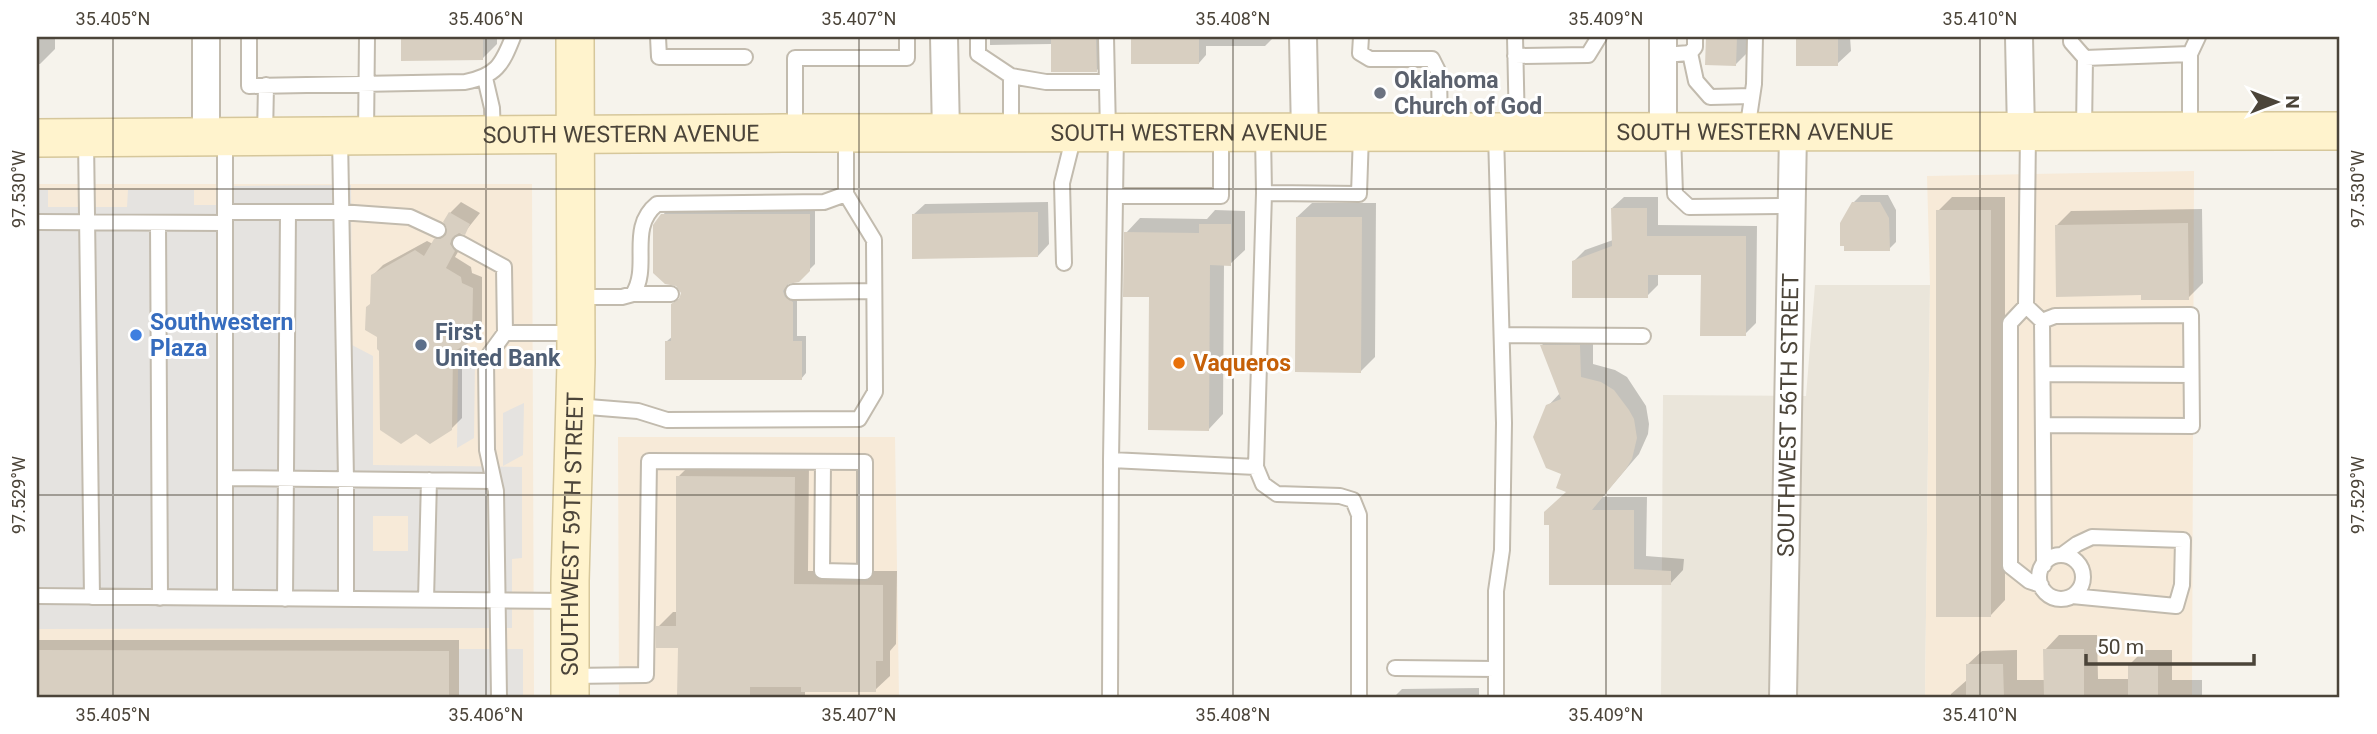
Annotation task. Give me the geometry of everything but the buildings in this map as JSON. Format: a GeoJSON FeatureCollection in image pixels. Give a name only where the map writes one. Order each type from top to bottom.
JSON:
{"type":"FeatureCollection","features":[{"type":"Feature","properties":{"kind":"main road","name":"SOUTHWEST 59TH STREET"},"geometry":{"type":"LineString","coordinates":[[570,687],[576,333],[575,37]]}},
{"type":"Feature","properties":{"kind":"main road","name":"SOUTH WESTERN AVENUE"},"geometry":{"type":"LineString","coordinates":[[37,138],[795,133],[2340,131]]}},
{"type":"Feature","properties":{"kind":"street"},"geometry":{"type":"LineString","coordinates":[[206,37],[215,136]]}},
{"type":"Feature","properties":{"kind":"street"},"geometry":{"type":"LineString","coordinates":[[944,37],[946,133]]}},
{"type":"Feature","properties":{"kind":"street"},"geometry":{"type":"LineString","coordinates":[[1303,37],[1305,133]]}},
{"type":"Feature","properties":{"kind":"street"},"geometry":{"type":"LineString","coordinates":[[2019,37],[2024,132]]}},
{"type":"Feature","properties":{"kind":"street"},"geometry":{"type":"LineString","coordinates":[[1663,46],[1668,133]]}},
{"type":"Feature","properties":{"kind":"street","name":"SOUTHWEST 56TH STREET"},"geometry":{"type":"LineString","coordinates":[[1783,697],[1793,132]]}},
{"type":"Feature","properties":{"kind":"lane"},"geometry":{"type":"LineString","coordinates":[[249,37],[249,86],[465,82],[485,78],[505,56],[513,37],[521,37]]}},
{"type":"Feature","properties":{"kind":"lane"},"geometry":{"type":"LineString","coordinates":[[346,600],[340,212],[353,135],[366,85],[367,37]]}},
{"type":"Feature","properties":{"kind":"lane"},"geometry":{"type":"LineString","coordinates":[[658,37],[659,57],[745,57]]}},
{"type":"Feature","properties":{"kind":"lane"},"geometry":{"type":"LineString","coordinates":[[795,133],[795,58],[907,58],[907,37]]}},
{"type":"Feature","properties":{"kind":"lane"},"geometry":{"type":"LineString","coordinates":[[978,37],[978,54],[1011,76],[1046,82],[1107,82]]}},
{"type":"Feature","properties":{"kind":"lane"},"geometry":{"type":"LineString","coordinates":[[1106,37],[1107,82],[1099,133],[1115,196],[1110,697]]}},
{"type":"Feature","properties":{"kind":"lane"},"geometry":{"type":"LineString","coordinates":[[1361,37],[1360,52],[1370,59],[1432,59],[1439,73],[1440,133]]}},
{"type":"Feature","properties":{"kind":"lane"},"geometry":{"type":"LineString","coordinates":[[1496,697],[1496,591],[1503,550],[1502,335],[1506,133],[1515,37]]}},
{"type":"Feature","properties":{"kind":"lane"},"geometry":{"type":"LineString","coordinates":[[1515,56],[1588,55],[1599,37]]}},
{"type":"Feature","properties":{"kind":"lane"},"geometry":{"type":"LineString","coordinates":[[1690,53],[1695,47],[1695,37]]}},
{"type":"Feature","properties":{"kind":"lane"},"geometry":{"type":"LineString","coordinates":[[1747,132],[1756,63],[1755,37]]}},
{"type":"Feature","properties":{"kind":"lane"},"geometry":{"type":"LineString","coordinates":[[2071,37],[2071,43],[2085,58],[2084,132]]}},
{"type":"Feature","properties":{"kind":"lane"},"geometry":{"type":"LineString","coordinates":[[2190,131],[2190,54],[2198,37]]}},
{"type":"Feature","properties":{"kind":"lane"},"geometry":{"type":"LineString","coordinates":[[1663,46],[1690,53]]}},
{"type":"Feature","properties":{"kind":"lane"},"geometry":{"type":"LineString","coordinates":[[1690,53],[1696,81],[1710,97],[1752,96]]}},
{"type":"Feature","properties":{"kind":"lane"},"geometry":{"type":"LineString","coordinates":[[2085,58],[2190,54]]}},
{"type":"Feature","properties":{"kind":"lane"},"geometry":{"type":"LineString","coordinates":[[1011,76],[1012,133]]}},
{"type":"Feature","properties":{"kind":"lane"},"geometry":{"type":"LineString","coordinates":[[485,78],[492,108],[493,135]]}},
{"type":"Feature","properties":{"kind":"lane"},"geometry":{"type":"LineString","coordinates":[[265,136],[266,85]]}},
{"type":"Feature","properties":{"kind":"lane"},"geometry":{"type":"LineString","coordinates":[[2024,132],[2026,306],[2010,323],[2010,566],[2029,581],[2041,585]]}},
{"type":"Feature","properties":{"kind":"lane"},"geometry":{"type":"LineString","coordinates":[[575,406],[638,411],[667,420],[859,419],[875,393],[874,240],[846,194],[846,133]]}},
{"type":"Feature","properties":{"kind":"lane"},"geometry":{"type":"LineString","coordinates":[[1065,263],[1062,183],[1099,133]]}},
{"type":"Feature","properties":{"kind":"lane"},"geometry":{"type":"LineString","coordinates":[[1115,196],[1221,196],[1221,133]]}},
{"type":"Feature","properties":{"kind":"lane"},"geometry":{"type":"LineString","coordinates":[[1263,133],[1264,193],[1256,467],[1264,484],[1277,494],[1340,496],[1353,500],[1359,515],[1359,697]]}},
{"type":"Feature","properties":{"kind":"lane"},"geometry":{"type":"LineString","coordinates":[[1264,193],[1359,194],[1361,133]]}},
{"type":"Feature","properties":{"kind":"lane"},"geometry":{"type":"LineString","coordinates":[[1668,133],[1675,194],[1689,207],[1792,206]]}},
{"type":"Feature","properties":{"kind":"lane"},"geometry":{"type":"LineString","coordinates":[[215,136],[225,218],[225,598]]}},
{"type":"Feature","properties":{"kind":"lane"},"geometry":{"type":"LineString","coordinates":[[86,137],[92,597]]}},
{"type":"Feature","properties":{"kind":"lane"},"geometry":{"type":"LineString","coordinates":[[633,294],[639,284],[643,222],[648,212],[657,204],[689,208],[783,208],[824,202],[846,194]]}},
{"type":"Feature","properties":{"kind":"lane"},"geometry":{"type":"LineString","coordinates":[[285,599],[288,212]]}},
{"type":"Feature","properties":{"kind":"lane"},"geometry":{"type":"LineString","coordinates":[[37,222],[158,223],[288,212],[340,212],[410,217],[438,230]]}},
{"type":"Feature","properties":{"kind":"lane"},"geometry":{"type":"LineString","coordinates":[[158,223],[160,598]]}},
{"type":"Feature","properties":{"kind":"lane"},"geometry":{"type":"LineString","coordinates":[[460,243],[504,267],[505,333],[486,359],[487,450],[496,491],[499,697]]}},
{"type":"Feature","properties":{"kind":"lane"},"geometry":{"type":"LineString","coordinates":[[793,292],[874,291]]}},
{"type":"Feature","properties":{"kind":"lane"},"geometry":{"type":"LineString","coordinates":[[576,296],[671,294]]}},
{"type":"Feature","properties":{"kind":"lane"},"geometry":{"type":"LineString","coordinates":[[2026,306],[2042,321],[2044,565]]}},
{"type":"Feature","properties":{"kind":"lane"},"geometry":{"type":"LineString","coordinates":[[2042,321],[2055,316],[2191,316],[2192,375],[2192,426],[2043,425]]}},
{"type":"Feature","properties":{"kind":"lane"},"geometry":{"type":"LineString","coordinates":[[505,333],[576,333]]}},
{"type":"Feature","properties":{"kind":"lane"},"geometry":{"type":"LineString","coordinates":[[1502,335],[1643,336]]}},
{"type":"Feature","properties":{"kind":"lane"},"geometry":{"type":"LineString","coordinates":[[2043,374],[2192,375]]}},
{"type":"Feature","properties":{"kind":"lane"},"geometry":{"type":"LineString","coordinates":[[1111,460],[1256,467]]}},
{"type":"Feature","properties":{"kind":"lane"},"geometry":{"type":"LineString","coordinates":[[570,687],[646,675],[649,461],[865,462],[865,572],[822,571],[823,462]]}},
{"type":"Feature","properties":{"kind":"lane"},"geometry":{"type":"LineString","coordinates":[[225,478],[493,481]]}},
{"type":"Feature","properties":{"kind":"lane"},"geometry":{"type":"LineString","coordinates":[[426,600],[429,480]]}},
{"type":"Feature","properties":{"kind":"lane"},"geometry":{"type":"LineString","coordinates":[[2092,537],[2183,540],[2182,585],[2176,606],[2072,596],[2057,599],[2044,592],[2041,585],[2040,571],[2044,565],[2048,559],[2062,555],[2092,537]]}},
{"type":"Feature","properties":{"kind":"lane"},"geometry":{"type":"LineString","coordinates":[[2062,555],[2075,561],[2082,573],[2081,587],[2072,596]]}},
{"type":"Feature","properties":{"kind":"lane"},"geometry":{"type":"LineString","coordinates":[[37,596],[570,601]]}},
{"type":"Feature","properties":{"kind":"lane"},"geometry":{"type":"LineString","coordinates":[[1395,668],[1496,669]]}},
{"type":"Feature","properties":{"kind":"shaded area"},"geometry":{"type":"Polygon","coordinates":[[[2194,171],[2192,697],[1925,697],[1930,285],[1927,176],[2194,171]]]}},
{"type":"Feature","properties":{"kind":"shaded area","name":"Southwestern Plaza"},"geometry":{"type":"Polygon","coordinates":[[[37,184],[532,184],[534,697],[37,697],[37,184]]]}},
{"type":"Feature","properties":{"kind":"shaded area","name":"Southwestern Plaza"},"geometry":{"type":"Polygon","coordinates":[[[351,185],[352,345],[373,356],[373,465],[522,467],[522,558],[512,559],[512,628],[37,629],[37,190],[48,190],[48,207],[127,207],[128,190],[194,190],[194,205],[234,205],[234,186],[351,185]],[[373,516],[373,551],[408,551],[408,516],[373,516]]]}},
{"type":"Feature","properties":{"kind":"shaded area"},"geometry":{"type":"Polygon","coordinates":[[[1815,285],[1930,285],[1925,697],[1661,697],[1663,395],[1806,396],[1815,285]]]}},
{"type":"Feature","properties":{"kind":"shaded area"},"geometry":{"type":"Polygon","coordinates":[[[475,360],[474,438],[457,448],[458,369],[475,360]]]}},
{"type":"Feature","properties":{"kind":"shaded area"},"geometry":{"type":"Polygon","coordinates":[[[524,403],[523,455],[503,466],[503,413],[524,403]]]}},
{"type":"Feature","properties":{"kind":"shaded area"},"geometry":{"type":"Polygon","coordinates":[[[618,437],[895,437],[899,697],[619,697],[618,437]]]}},
{"type":"Feature","properties":{"kind":"shaded area"},"geometry":{"type":"Polygon","coordinates":[[[459,649],[523,649],[523,697],[459,697],[459,649]]]}},
{"type":"Feature","properties":{"kind":"place","name":"Oklahoma Church of God"},"geometry":{"type":"Point","coordinates":[1380,93]}},
{"type":"Feature","properties":{"kind":"place","name":"Southwestern Plaza"},"geometry":{"type":"Point","coordinates":[136,335]}},
{"type":"Feature","properties":{"kind":"place","name":"First United Bank"},"geometry":{"type":"Point","coordinates":[421,345]}},
{"type":"Feature","properties":{"kind":"place","name":"Vaqueros"},"geometry":{"type":"Point","coordinates":[1179,363]}}]}
